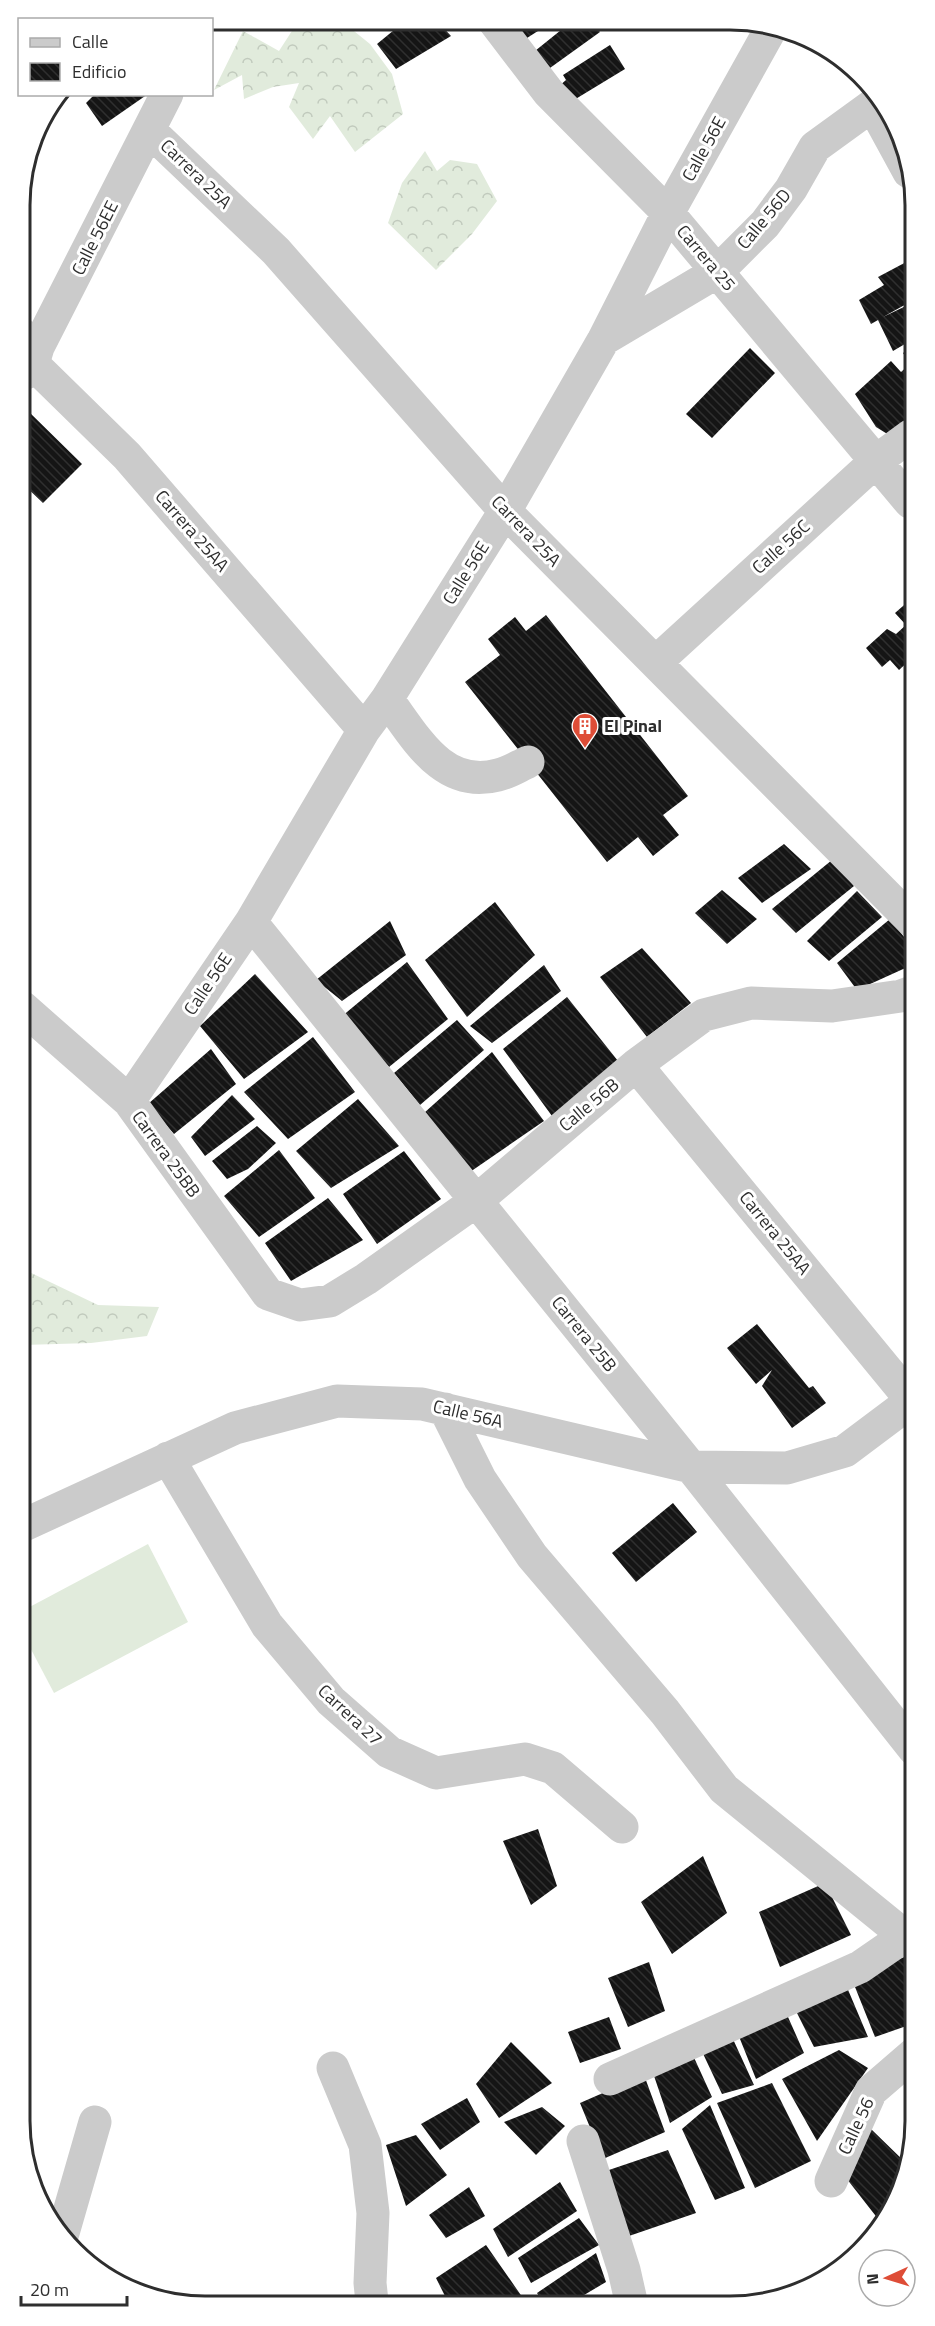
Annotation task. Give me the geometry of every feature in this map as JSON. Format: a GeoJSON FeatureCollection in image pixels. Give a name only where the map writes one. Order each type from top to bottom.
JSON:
{"type":"FeatureCollection","features":[{"type":"Feature","properties":{"kind":"street","name":"Carrera 25"},"geometry":{"type":"LineString","coordinates":[[501,30],[549,93],[668,213],[905,496]]}},
{"type":"Feature","properties":{"kind":"street","name":"Calle 56E"},"geometry":{"type":"LineString","coordinates":[[129,1101],[251,922],[364,730],[387,699],[505,511],[604,339],[668,213],[768,34]]}},
{"type":"Feature","properties":{"kind":"street","name":"Calle 56EE"},"geometry":{"type":"LineString","coordinates":[[30,365],[166,96]]}},
{"type":"Feature","properties":{"kind":"street","name":"Calle 56D"},"geometry":{"type":"LineString","coordinates":[[604,339],[717,272],[765,224],[791,189],[815,147],[874,105]]}},
{"type":"Feature","properties":{"kind":"street"},"geometry":{"type":"LineString","coordinates":[[882,118],[892,138]]}},
{"type":"Feature","properties":{"kind":"street","name":"Carrera 25A"},"geometry":{"type":"LineString","coordinates":[[150,131],[276,251],[505,511],[905,914]]}},
{"type":"Feature","properties":{"kind":"street","name":"Carrera 25AA"},"geometry":{"type":"LineString","coordinates":[[30,375],[127,456],[364,730]]}},
{"type":"Feature","properties":{"kind":"street","name":"Calle 56C"},"geometry":{"type":"LineString","coordinates":[[656,662],[876,461],[905,440]]}},
{"type":"Feature","properties":{"kind":"street"},"geometry":{"type":"LineString","coordinates":[[387,699],[430,755],[451,772],[466,777],[499,775],[528,762]]}},
{"type":"Feature","properties":{"kind":"street","name":"Carrera 25B"},"geometry":{"type":"LineString","coordinates":[[251,922],[691,1467],[905,1738]]}},
{"type":"Feature","properties":{"kind":"street","name":"Calle 56B"},"geometry":{"type":"LineString","coordinates":[[300,1305],[330,1301],[339,1296],[476,1201],[636,1065],[704,1015],[751,1003],[832,1006],[905,995]]}},
{"type":"Feature","properties":{"kind":"street","name":"Carrera 25BB"},"geometry":{"type":"LineString","coordinates":[[30,1014],[129,1101],[268,1294],[300,1305]]}},
{"type":"Feature","properties":{"kind":"street","name":"Carrera 25AA"},"geometry":{"type":"LineString","coordinates":[[636,1065],[905,1391]]}},
{"type":"Feature","properties":{"kind":"street","name":"Calle 56A"},"geometry":{"type":"LineString","coordinates":[[30,1522],[235,1428],[337,1401],[422,1404],[691,1467],[787,1468],[845,1451],[905,1407]]}},
{"type":"Feature","properties":{"kind":"street"},"geometry":{"type":"LineString","coordinates":[[445,1409],[480,1479],[532,1556],[665,1712],[724,1789],[905,1934]]}},
{"type":"Feature","properties":{"kind":"street","name":"Carrera 27"},"geometry":{"type":"LineString","coordinates":[[168,1458],[267,1625],[331,1701],[389,1752],[436,1773],[525,1759],[554,1768],[622,1827]]}},
{"type":"Feature","properties":{"kind":"street"},"geometry":{"type":"LineString","coordinates":[[610,2079],[860,1966],[905,1941]]}},
{"type":"Feature","properties":{"kind":"street","name":"Calle 56"},"geometry":{"type":"LineString","coordinates":[[831,2181],[871,2091],[905,2062]]}},
{"type":"Feature","properties":{"kind":"street"},"geometry":{"type":"LineString","coordinates":[[333,2068],[365,2145],[373,2213],[371,2296]]}},
{"type":"Feature","properties":{"kind":"street"},"geometry":{"type":"LineString","coordinates":[[65,2226],[95,2122]]}},
{"type":"Feature","properties":{"kind":"street"},"geometry":{"type":"LineString","coordinates":[[582,2141],[628,2285]]}},
{"type":"Feature","properties":{"kind":"green space"},"geometry":{"type":"Polygon","coordinates":[[[293,30],[353,30],[370,44],[392,74],[403,114],[355,152],[330,116],[313,139],[289,107],[299,83],[273,87],[244,99],[242,75],[214,90],[243,31],[279,51],[293,30]]]}},
{"type":"Feature","properties":{"kind":"green space"},"geometry":{"type":"Polygon","coordinates":[[[425,151],[437,171],[450,160],[477,164],[497,201],[472,234],[436,270],[388,223],[402,183],[425,151]]]}},
{"type":"Feature","properties":{"kind":"green space"},"geometry":{"type":"Polygon","coordinates":[[[30,1272],[98,1305],[159,1307],[147,1336],[91,1343],[30,1345],[30,1272]]]}},
{"type":"Feature","properties":{"kind":"green space"},"geometry":{"type":"Polygon","coordinates":[[[148,1544],[188,1622],[54,1693],[30,1647],[30,1607],[148,1544]]]}},
{"type":"Feature","properties":{"kind":"building"},"geometry":{"type":"Polygon","coordinates":[[[394,30],[445,30],[451,36],[396,69],[377,44],[394,30]]]}},
{"type":"Feature","properties":{"kind":"building"},"geometry":{"type":"Polygon","coordinates":[[[517,30],[540,30],[527,38],[517,30]]]}},
{"type":"Feature","properties":{"kind":"building"},"geometry":{"type":"Polygon","coordinates":[[[561,30],[598,30],[600,32],[543,73],[530,55],[561,30]]]}},
{"type":"Feature","properties":{"kind":"building"},"geometry":{"type":"Polygon","coordinates":[[[610,45],[625,69],[569,103],[558,87],[566,80],[563,75],[610,45]]]}},
{"type":"Feature","properties":{"kind":"building"},"geometry":{"type":"Polygon","coordinates":[[[93,96],[145,96],[102,126],[86,103],[93,96]]]}},
{"type":"Feature","properties":{"kind":"building"},"geometry":{"type":"Polygon","coordinates":[[[905,263],[905,305],[883,317],[905,306],[905,344],[893,351],[878,320],[871,324],[859,300],[884,285],[878,277],[905,263]]]}},
{"type":"Feature","properties":{"kind":"building"},"geometry":{"type":"Polygon","coordinates":[[[750,348],[775,373],[712,438],[686,414],[750,348]]]}},
{"type":"Feature","properties":{"kind":"building"},"geometry":{"type":"Polygon","coordinates":[[[891,361],[901,372],[905,368],[905,425],[889,435],[876,427],[855,394],[891,361]]]}},
{"type":"Feature","properties":{"kind":"building"},"geometry":{"type":"Polygon","coordinates":[[[30,413],[82,464],[43,503],[30,491],[30,413]]]}},
{"type":"Feature","properties":{"kind":"building"},"geometry":{"type":"Polygon","coordinates":[[[905,604],[905,624],[895,613],[905,604]]]}},
{"type":"Feature","properties":{"kind":"building","name":"El Pinal"},"geometry":{"type":"Polygon","coordinates":[[[546,615],[688,796],[663,815],[679,835],[653,856],[638,837],[607,862],[465,682],[500,655],[488,639],[515,617],[526,631],[546,615]]]}},
{"type":"Feature","properties":{"kind":"building"},"geometry":{"type":"Polygon","coordinates":[[[905,626],[905,664],[899,670],[890,660],[882,667],[866,648],[887,629],[896,634],[905,626]]]}},
{"type":"Feature","properties":{"kind":"building"},"geometry":{"type":"Polygon","coordinates":[[[784,844],[811,869],[762,903],[738,878],[784,844]]]}},
{"type":"Feature","properties":{"kind":"building"},"geometry":{"type":"Polygon","coordinates":[[[832,860],[854,886],[796,933],[772,909],[832,860]]]}},
{"type":"Feature","properties":{"kind":"building"},"geometry":{"type":"Polygon","coordinates":[[[722,890],[757,919],[727,944],[695,913],[722,890]]]}},
{"type":"Feature","properties":{"kind":"building"},"geometry":{"type":"Polygon","coordinates":[[[857,891],[882,917],[829,961],[807,941],[857,891]]]}},
{"type":"Feature","properties":{"kind":"building"},"geometry":{"type":"Polygon","coordinates":[[[495,902],[535,955],[467,1017],[425,960],[495,902]]]}},
{"type":"Feature","properties":{"kind":"building"},"geometry":{"type":"Polygon","coordinates":[[[890,919],[905,938],[905,968],[857,990],[837,963],[890,919]]]}},
{"type":"Feature","properties":{"kind":"building"},"geometry":{"type":"Polygon","coordinates":[[[390,921],[406,955],[342,1001],[316,980],[390,921]]]}},
{"type":"Feature","properties":{"kind":"building"},"geometry":{"type":"Polygon","coordinates":[[[642,948],[691,1003],[647,1037],[600,977],[642,948]]]}},
{"type":"Feature","properties":{"kind":"building"},"geometry":{"type":"Polygon","coordinates":[[[407,962],[448,1019],[389,1067],[341,1017],[407,962]]]}},
{"type":"Feature","properties":{"kind":"building"},"geometry":{"type":"Polygon","coordinates":[[[544,965],[561,991],[492,1043],[470,1026],[544,965]]]}},
{"type":"Feature","properties":{"kind":"building"},"geometry":{"type":"Polygon","coordinates":[[[255,974],[308,1032],[244,1079],[200,1026],[255,974]]]}},
{"type":"Feature","properties":{"kind":"building"},"geometry":{"type":"Polygon","coordinates":[[[567,997],[618,1061],[552,1116],[503,1049],[567,997]]]}},
{"type":"Feature","properties":{"kind":"building"},"geometry":{"type":"Polygon","coordinates":[[[457,1020],[484,1050],[420,1105],[394,1073],[457,1020]]]}},
{"type":"Feature","properties":{"kind":"building"},"geometry":{"type":"Polygon","coordinates":[[[313,1037],[355,1092],[288,1139],[244,1092],[313,1037]]]}},
{"type":"Feature","properties":{"kind":"building"},"geometry":{"type":"Polygon","coordinates":[[[211,1049],[236,1084],[174,1134],[148,1104],[211,1049]]]}},
{"type":"Feature","properties":{"kind":"building"},"geometry":{"type":"Polygon","coordinates":[[[492,1052],[544,1121],[470,1172],[424,1113],[492,1052]]]}},
{"type":"Feature","properties":{"kind":"building"},"geometry":{"type":"Polygon","coordinates":[[[232,1095],[255,1119],[205,1156],[191,1137],[232,1095]]]}},
{"type":"Feature","properties":{"kind":"building"},"geometry":{"type":"Polygon","coordinates":[[[358,1099],[399,1146],[331,1188],[296,1151],[358,1099]]]}},
{"type":"Feature","properties":{"kind":"building"},"geometry":{"type":"Polygon","coordinates":[[[257,1126],[276,1143],[248,1169],[227,1179],[212,1161],[257,1126]]]}},
{"type":"Feature","properties":{"kind":"building"},"geometry":{"type":"Polygon","coordinates":[[[279,1150],[315,1198],[259,1237],[224,1196],[279,1150]]]}},
{"type":"Feature","properties":{"kind":"building"},"geometry":{"type":"Polygon","coordinates":[[[404,1151],[441,1199],[377,1244],[343,1194],[404,1151]]]}},
{"type":"Feature","properties":{"kind":"building"},"geometry":{"type":"Polygon","coordinates":[[[328,1198],[363,1240],[291,1281],[265,1243],[328,1198]]]}},
{"type":"Feature","properties":{"kind":"building"},"geometry":{"type":"Polygon","coordinates":[[[757,1324],[809,1388],[813,1386],[826,1403],[792,1428],[762,1386],[772,1370],[756,1384],[727,1348],[757,1324]]]}},
{"type":"Feature","properties":{"kind":"building"},"geometry":{"type":"Polygon","coordinates":[[[673,1503],[697,1532],[636,1582],[612,1553],[673,1503]]]}},
{"type":"Feature","properties":{"kind":"building"},"geometry":{"type":"Polygon","coordinates":[[[538,1829],[557,1886],[531,1905],[503,1841],[538,1829]]]}},
{"type":"Feature","properties":{"kind":"building"},"geometry":{"type":"Polygon","coordinates":[[[703,1856],[727,1913],[672,1954],[641,1902],[703,1856]]]}},
{"type":"Feature","properties":{"kind":"building"},"geometry":{"type":"Polygon","coordinates":[[[825,1883],[851,1935],[780,1967],[759,1912],[825,1883]]]}},
{"type":"Feature","properties":{"kind":"building"},"geometry":{"type":"Polygon","coordinates":[[[905,1957],[905,2026],[875,2037],[851,1977],[905,1957]]]}},
{"type":"Feature","properties":{"kind":"building"},"geometry":{"type":"Polygon","coordinates":[[[649,1962],[665,2011],[628,2027],[608,1978],[649,1962]]]}},
{"type":"Feature","properties":{"kind":"building"},"geometry":{"type":"Polygon","coordinates":[[[846,1985],[868,2037],[814,2047],[792,2003],[846,1985]]]}},
{"type":"Feature","properties":{"kind":"building"},"geometry":{"type":"Polygon","coordinates":[[[784,2008],[804,2053],[756,2079],[738,2034],[784,2008]]]}},
{"type":"Feature","properties":{"kind":"building"},"geometry":{"type":"Polygon","coordinates":[[[609,2017],[621,2049],[580,2063],[568,2032],[609,2017]]]}},
{"type":"Feature","properties":{"kind":"building"},"geometry":{"type":"Polygon","coordinates":[[[732,2037],[754,2085],[722,2094],[698,2043],[732,2037]]]}},
{"type":"Feature","properties":{"kind":"building"},"geometry":{"type":"Polygon","coordinates":[[[511,2042],[552,2083],[499,2118],[476,2084],[511,2042]]]}},
{"type":"Feature","properties":{"kind":"building"},"geometry":{"type":"Polygon","coordinates":[[[839,2050],[868,2068],[817,2141],[782,2079],[839,2050]]]}},
{"type":"Feature","properties":{"kind":"building"},"geometry":{"type":"Polygon","coordinates":[[[691,2051],[712,2097],[670,2123],[652,2070],[691,2051]]]}},
{"type":"Feature","properties":{"kind":"building"},"geometry":{"type":"Polygon","coordinates":[[[644,2075],[665,2132],[603,2159],[580,2103],[644,2075]]]}},
{"type":"Feature","properties":{"kind":"building"},"geometry":{"type":"Polygon","coordinates":[[[772,2083],[811,2161],[755,2188],[717,2103],[772,2083]]]}},
{"type":"Feature","properties":{"kind":"building"},"geometry":{"type":"Polygon","coordinates":[[[467,2098],[480,2122],[440,2150],[421,2124],[467,2098]]]}},
{"type":"Feature","properties":{"kind":"building"},"geometry":{"type":"Polygon","coordinates":[[[710,2105],[745,2188],[715,2200],[682,2129],[710,2105]]]}},
{"type":"Feature","properties":{"kind":"building"},"geometry":{"type":"Polygon","coordinates":[[[542,2107],[565,2126],[536,2155],[504,2122],[542,2107]]]}},
{"type":"Feature","properties":{"kind":"building"},"geometry":{"type":"Polygon","coordinates":[[[871,2129],[901,2158],[892,2188],[877,2217],[843,2174],[871,2129]]]}},
{"type":"Feature","properties":{"kind":"building"},"geometry":{"type":"Polygon","coordinates":[[[416,2135],[447,2175],[406,2206],[386,2145],[416,2135]]]}},
{"type":"Feature","properties":{"kind":"building"},"geometry":{"type":"Polygon","coordinates":[[[668,2150],[696,2213],[629,2236],[603,2172],[668,2150]]]}},
{"type":"Feature","properties":{"kind":"building"},"geometry":{"type":"Polygon","coordinates":[[[560,2182],[577,2211],[508,2257],[493,2229],[560,2182]]]}},
{"type":"Feature","properties":{"kind":"building"},"geometry":{"type":"Polygon","coordinates":[[[469,2187],[485,2216],[446,2238],[429,2215],[469,2187]]]}},
{"type":"Feature","properties":{"kind":"building"},"geometry":{"type":"Polygon","coordinates":[[[579,2218],[599,2245],[531,2283],[518,2258],[579,2218]]]}},
{"type":"Feature","properties":{"kind":"building"},"geometry":{"type":"Polygon","coordinates":[[[486,2245],[522,2296],[445,2296],[436,2278],[486,2245]]]}},
{"type":"Feature","properties":{"kind":"building"},"geometry":{"type":"Polygon","coordinates":[[[596,2253],[606,2282],[582,2296],[539,2296],[537,2293],[596,2253]]]}},
{"type":"Feature","properties":{"kind":"place","name":"El Pinal"},"geometry":{"type":"Point","coordinates":[585,749]}}]}
